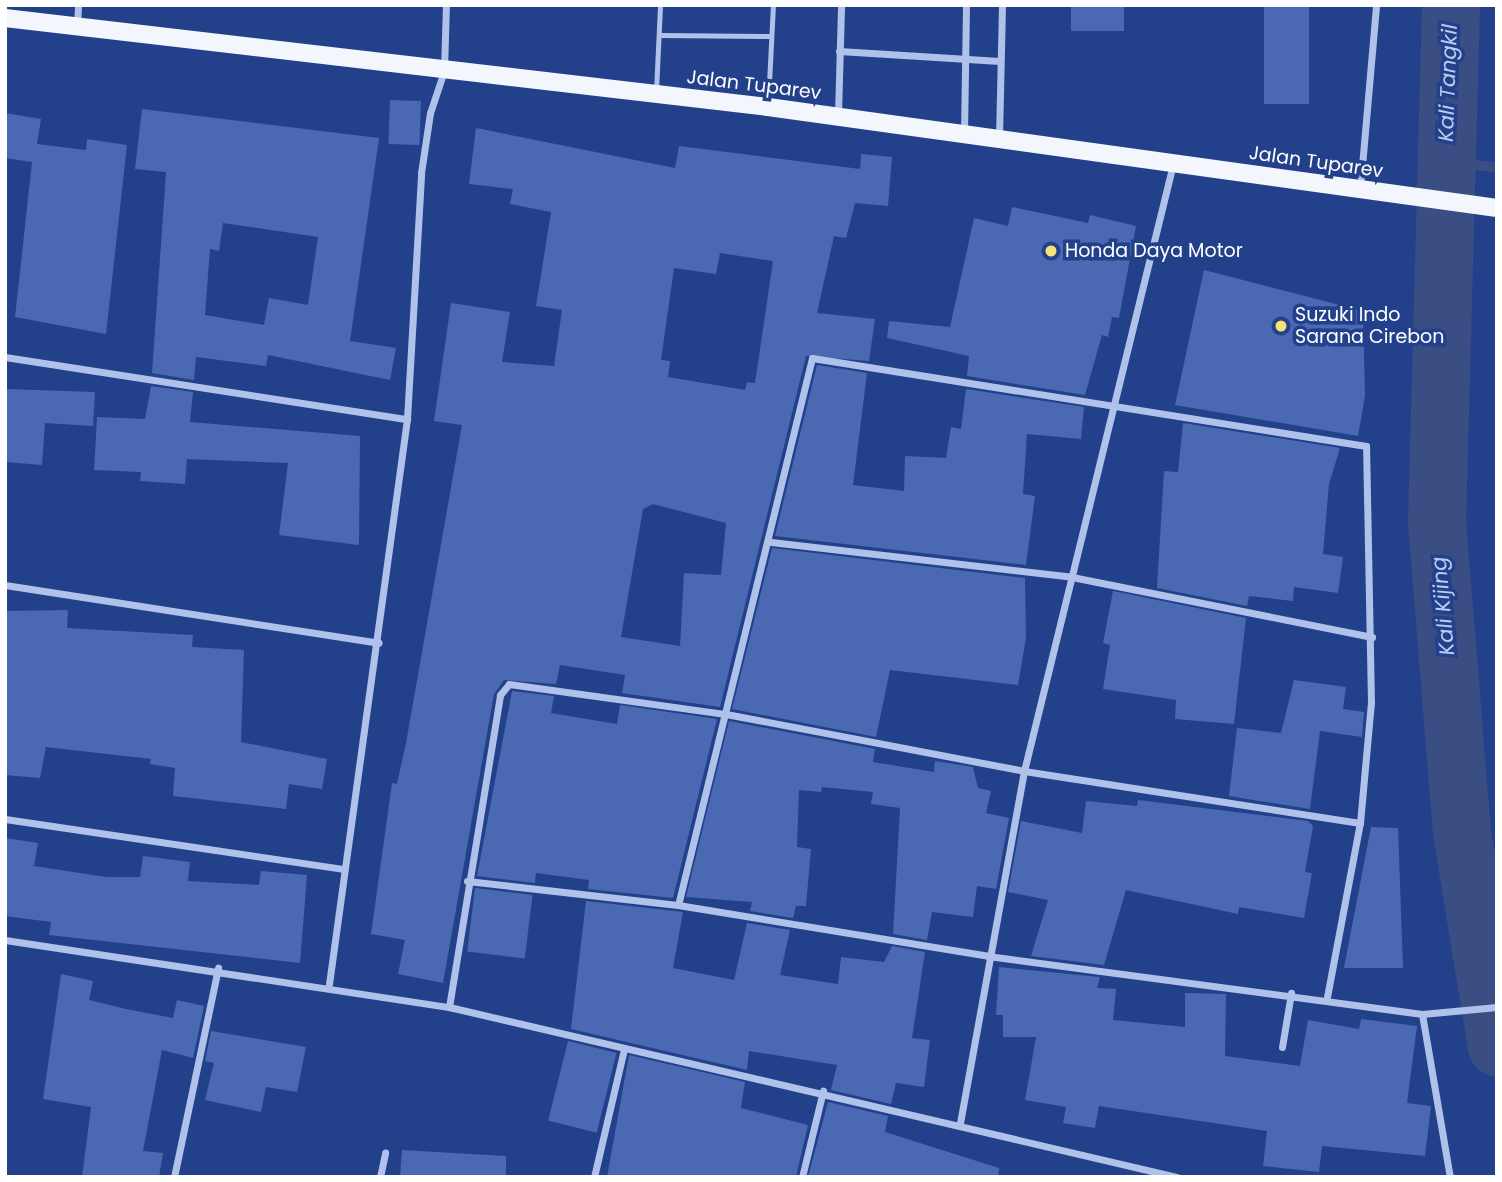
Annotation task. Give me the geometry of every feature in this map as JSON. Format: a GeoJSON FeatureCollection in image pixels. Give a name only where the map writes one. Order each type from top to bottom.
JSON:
{"type":"FeatureCollection","features":[{"type":"Feature","properties":{"kind":"main road","name":"Jalan Tuparev"},"geometry":{"type":"LineString","coordinates":[[5,18],[768,107],[1497,208]]}},
{"type":"Feature","properties":{"kind":"street"},"geometry":{"type":"LineString","coordinates":[[77,26],[78,5]]}},
{"type":"Feature","properties":{"kind":"street"},"geometry":{"type":"LineString","coordinates":[[329,984],[379,643],[407,419],[421,173],[430,113],[444,71],[446,5]]}},
{"type":"Feature","properties":{"kind":"street"},"geometry":{"type":"LineString","coordinates":[[838,116],[841,5]]}},
{"type":"Feature","properties":{"kind":"street"},"geometry":{"type":"LineString","coordinates":[[964,134],[963,58],[966,5]]}},
{"type":"Feature","properties":{"kind":"street"},"geometry":{"type":"LineString","coordinates":[[999,139],[1002,5]]}},
{"type":"Feature","properties":{"kind":"street"},"geometry":{"type":"LineString","coordinates":[[1366,190],[1376,5]]}},
{"type":"Feature","properties":{"kind":"street"},"geometry":{"type":"LineString","coordinates":[[839,51],[1000,61]]}},
{"type":"Feature","properties":{"kind":"street"},"geometry":{"type":"LineString","coordinates":[[960,1123],[988,956],[1024,771],[1112,403],[1173,164]]}},
{"type":"Feature","properties":{"kind":"street"},"geometry":{"type":"LineString","coordinates":[[5,357],[407,419]]}},
{"type":"Feature","properties":{"kind":"street"},"geometry":{"type":"LineString","coordinates":[[678,905],[771,542],[812,358],[1112,403],[1366,446],[1372,637],[1360,823],[1327,997]]}},
{"type":"Feature","properties":{"kind":"street"},"geometry":{"type":"LineString","coordinates":[[771,542],[1072,577],[1372,637]]}},
{"type":"Feature","properties":{"kind":"street"},"geometry":{"type":"LineString","coordinates":[[5,585],[379,643]]}},
{"type":"Feature","properties":{"kind":"street"},"geometry":{"type":"LineString","coordinates":[[449,1007],[467,881],[505,686],[515,683],[726,714],[1024,771],[1360,823]]}},
{"type":"Feature","properties":{"kind":"street"},"geometry":{"type":"LineString","coordinates":[[5,819],[344,869]]}},
{"type":"Feature","properties":{"kind":"street"},"geometry":{"type":"LineString","coordinates":[[467,881],[678,905],[988,956],[1327,997],[1422,1014],[1497,1007]]}},
{"type":"Feature","properties":{"kind":"street"},"geometry":{"type":"LineString","coordinates":[[5,940],[329,984],[449,1007],[624,1049],[823,1091],[1177,1177]]}},
{"type":"Feature","properties":{"kind":"street"},"geometry":{"type":"LineString","coordinates":[[174,1177],[218,968]]}},
{"type":"Feature","properties":{"kind":"street"},"geometry":{"type":"LineString","coordinates":[[1282,1047],[1291,993]]}},
{"type":"Feature","properties":{"kind":"street"},"geometry":{"type":"LineString","coordinates":[[1422,1014],[1450,1177]]}},
{"type":"Feature","properties":{"kind":"street"},"geometry":{"type":"LineString","coordinates":[[594,1177],[624,1049]]}},
{"type":"Feature","properties":{"kind":"street"},"geometry":{"type":"LineString","coordinates":[[802,1177],[823,1091]]}},
{"type":"Feature","properties":{"kind":"street"},"geometry":{"type":"LineString","coordinates":[[380,1177],[385,1153]]}},
{"type":"Feature","properties":{"kind":"lane"},"geometry":{"type":"LineString","coordinates":[[656,94],[660,5]]}},
{"type":"Feature","properties":{"kind":"lane"},"geometry":{"type":"LineString","coordinates":[[768,107],[773,5]]}},
{"type":"Feature","properties":{"kind":"lane"},"geometry":{"type":"LineString","coordinates":[[659,35],[771,36]]}},
{"type":"Feature","properties":{"kind":"water","name":"Kali Tangkil"},"geometry":{"type":"Polygon","coordinates":[[[1431,5],[1462,5],[1472,177],[1460,203],[1422,194],[1431,5]]]}},
{"type":"Feature","properties":{"kind":"building"},"geometry":{"type":"Polygon","coordinates":[[[1071,5],[1124,5],[1124,31],[1071,31],[1071,5]]]}},
{"type":"Feature","properties":{"kind":"building"},"geometry":{"type":"Polygon","coordinates":[[[1264,5],[1309,5],[1309,104],[1264,104],[1264,5]]]}},
{"type":"Feature","properties":{"kind":"building"},"geometry":{"type":"Polygon","coordinates":[[[390,100],[421,101],[419,145],[388,144],[390,100]]]}},
{"type":"Feature","properties":{"kind":"building"},"geometry":{"type":"Polygon","coordinates":[[[142,109],[379,138],[350,341],[396,348],[390,380],[268,355],[266,366],[196,357],[194,380],[152,373],[166,172],[135,169],[142,109]],[[223,223],[219,251],[210,249],[205,315],[264,325],[269,298],[308,305],[318,237],[223,223]]]}},
{"type":"Feature","properties":{"kind":"building"},"geometry":{"type":"Polygon","coordinates":[[[5,113],[41,119],[37,144],[86,150],[87,139],[127,145],[106,334],[15,317],[32,162],[5,158],[5,113]]]}},
{"type":"Feature","properties":{"kind":"building"},"geometry":{"type":"Polygon","coordinates":[[[476,128],[675,168],[679,146],[860,169],[861,154],[892,157],[888,206],[855,203],[846,238],[834,236],[817,313],[875,319],[869,361],[806,356],[720,707],[622,693],[625,675],[560,665],[556,684],[504,680],[494,694],[443,983],[398,974],[405,940],[371,934],[392,783],[397,784],[406,743],[462,425],[434,421],[451,303],[510,312],[502,362],[554,366],[562,310],[536,306],[551,212],[510,204],[513,189],[469,184],[476,128]],[[720,253],[716,274],[674,268],[661,360],[670,361],[668,377],[745,390],[747,382],[755,383],[773,261],[720,253]],[[653,504],[643,509],[621,637],[680,646],[684,573],[721,575],[726,523],[653,504]]]}},
{"type":"Feature","properties":{"kind":"building"},"geometry":{"type":"Polygon","coordinates":[[[1012,207],[1088,223],[1090,215],[1136,226],[1119,318],[1112,317],[1108,337],[1102,335],[1085,395],[967,376],[969,356],[887,338],[889,321],[950,327],[974,218],[1008,226],[1012,207]]]}},
{"type":"Feature","properties":{"kind":"building"},"geometry":{"type":"Polygon","coordinates":[[[1204,270],[1363,311],[1365,396],[1358,436],[1175,405],[1204,270]]]}},
{"type":"Feature","properties":{"kind":"building"},"geometry":{"type":"Polygon","coordinates":[[[817,365],[867,373],[853,485],[904,491],[905,456],[946,458],[951,427],[961,429],[966,389],[1084,407],[1081,439],[1027,434],[1023,494],[1035,496],[1026,565],[775,536],[817,365]]]}},
{"type":"Feature","properties":{"kind":"building"},"geometry":{"type":"Polygon","coordinates":[[[151,386],[193,392],[190,422],[360,436],[359,545],[279,535],[288,463],[187,459],[185,484],[140,481],[141,472],[94,470],[97,417],[145,419],[151,386]]]}},
{"type":"Feature","properties":{"kind":"building"},"geometry":{"type":"Polygon","coordinates":[[[6,389],[95,392],[93,426],[45,423],[42,465],[5,462],[6,389]]]}},
{"type":"Feature","properties":{"kind":"building"},"geometry":{"type":"Polygon","coordinates":[[[1183,423],[1340,448],[1329,484],[1323,554],[1343,557],[1338,593],[1294,587],[1293,601],[1249,596],[1247,606],[1157,588],[1164,471],[1178,472],[1183,423]]]}},
{"type":"Feature","properties":{"kind":"building"},"geometry":{"type":"Polygon","coordinates":[[[772,548],[1025,578],[1026,638],[1018,685],[890,670],[876,737],[732,709],[772,548]]]}},
{"type":"Feature","properties":{"kind":"building"},"geometry":{"type":"Polygon","coordinates":[[[1113,591],[1246,618],[1234,724],[1175,719],[1176,700],[1103,689],[1110,645],[1103,643],[1113,591]]]}},
{"type":"Feature","properties":{"kind":"building"},"geometry":{"type":"Polygon","coordinates":[[[68,610],[67,628],[193,635],[192,647],[244,650],[241,742],[327,759],[322,789],[289,784],[286,809],[173,796],[175,768],[150,764],[151,759],[46,747],[40,778],[5,775],[5,611],[68,610]]]}},
{"type":"Feature","properties":{"kind":"building"},"geometry":{"type":"Polygon","coordinates":[[[1294,680],[1346,687],[1343,709],[1364,712],[1362,737],[1320,731],[1310,809],[1229,796],[1237,728],[1281,733],[1294,680]]]}},
{"type":"Feature","properties":{"kind":"building"},"geometry":{"type":"Polygon","coordinates":[[[512,691],[554,696],[551,713],[617,724],[620,705],[717,719],[673,898],[588,889],[589,880],[536,873],[535,883],[477,876],[512,691]]]}},
{"type":"Feature","properties":{"kind":"building"},"geometry":{"type":"Polygon","coordinates":[[[729,721],[875,749],[873,762],[934,772],[935,761],[973,767],[978,788],[991,791],[986,813],[1009,818],[996,889],[977,886],[973,917],[932,912],[927,940],[893,934],[900,808],[871,804],[873,792],[822,787],[821,792],[799,790],[797,847],[811,849],[806,906],[796,906],[793,918],[750,911],[752,902],[686,897],[729,721]]]}},
{"type":"Feature","properties":{"kind":"building"},"geometry":{"type":"Polygon","coordinates":[[[1138,800],[1308,821],[1313,826],[1305,872],[1312,873],[1304,918],[1239,907],[1238,914],[1126,890],[1104,965],[1031,956],[1048,900],[1008,892],[1021,821],[1082,833],[1086,801],[1137,806],[1138,800]]]}},
{"type":"Feature","properties":{"kind":"building"},"geometry":{"type":"Polygon","coordinates":[[[1371,827],[1398,828],[1403,968],[1344,968],[1371,827]]]}},
{"type":"Feature","properties":{"kind":"building"},"geometry":{"type":"Polygon","coordinates":[[[5,838],[38,843],[34,866],[106,877],[140,877],[143,856],[190,862],[188,881],[259,885],[261,871],[307,875],[300,963],[49,935],[51,922],[5,916],[5,838]]]}},
{"type":"Feature","properties":{"kind":"building"},"geometry":{"type":"Polygon","coordinates":[[[475,888],[533,895],[525,959],[467,952],[475,888]]]}},
{"type":"Feature","properties":{"kind":"building"},"geometry":{"type":"Polygon","coordinates":[[[586,901],[683,912],[673,968],[734,980],[747,923],[790,930],[780,975],[838,984],[841,957],[884,962],[892,946],[925,952],[912,1038],[930,1040],[924,1087],[896,1083],[891,1104],[831,1090],[837,1065],[749,1051],[747,1070],[571,1029],[586,901]]]}},
{"type":"Feature","properties":{"kind":"building"},"geometry":{"type":"Polygon","coordinates":[[[999,967],[1100,977],[1097,988],[1116,989],[1113,1020],[1185,1027],[1185,993],[1226,994],[1225,1056],[1300,1066],[1308,1020],[1359,1029],[1361,1019],[1417,1026],[1407,1103],[1431,1106],[1425,1156],[1322,1146],[1319,1172],[1263,1166],[1267,1131],[1099,1106],[1095,1128],[1063,1123],[1066,1107],[1025,1100],[1036,1037],[1003,1037],[1003,1015],[996,1015],[999,967]]]}},
{"type":"Feature","properties":{"kind":"building"},"geometry":{"type":"Polygon","coordinates":[[[61,974],[93,981],[89,1000],[126,1009],[173,1018],[177,1000],[204,1006],[193,1058],[162,1050],[143,1151],[163,1153],[159,1177],[82,1177],[91,1107],[43,1099],[61,974]]]}},
{"type":"Feature","properties":{"kind":"building"},"geometry":{"type":"Polygon","coordinates":[[[211,1031],[306,1047],[297,1092],[266,1087],[261,1112],[205,1100],[214,1063],[205,1061],[211,1031]]]}},
{"type":"Feature","properties":{"kind":"building"},"geometry":{"type":"Polygon","coordinates":[[[568,1041],[617,1053],[597,1133],[548,1121],[568,1041]]]}},
{"type":"Feature","properties":{"kind":"building"},"geometry":{"type":"Polygon","coordinates":[[[629,1055],[745,1082],[741,1108],[808,1125],[796,1177],[607,1177],[629,1055]]]}},
{"type":"Feature","properties":{"kind":"building"},"geometry":{"type":"Polygon","coordinates":[[[828,1102],[888,1116],[885,1132],[999,1168],[998,1177],[808,1177],[828,1102]]]}},
{"type":"Feature","properties":{"kind":"building"},"geometry":{"type":"Polygon","coordinates":[[[402,1150],[506,1156],[506,1177],[400,1177],[402,1150]]]}},
{"type":"Feature","properties":{"kind":"waterway","name":"Kali Kijing"},"geometry":{"type":"LineString","coordinates":[[1451,5],[1437,522],[1462,833],[1497,1047]]}},
{"type":"Feature","properties":{"kind":"waterway"},"geometry":{"type":"LineString","coordinates":[[1459,163],[1497,168]]}},
{"type":"Feature","properties":{"kind":"place","name":"Honda Daya Motor"},"geometry":{"type":"Point","coordinates":[1051,251]}},
{"type":"Feature","properties":{"kind":"place","name":"Suzuki Indo Sarana Cirebon"},"geometry":{"type":"Point","coordinates":[1281,326]}}]}
